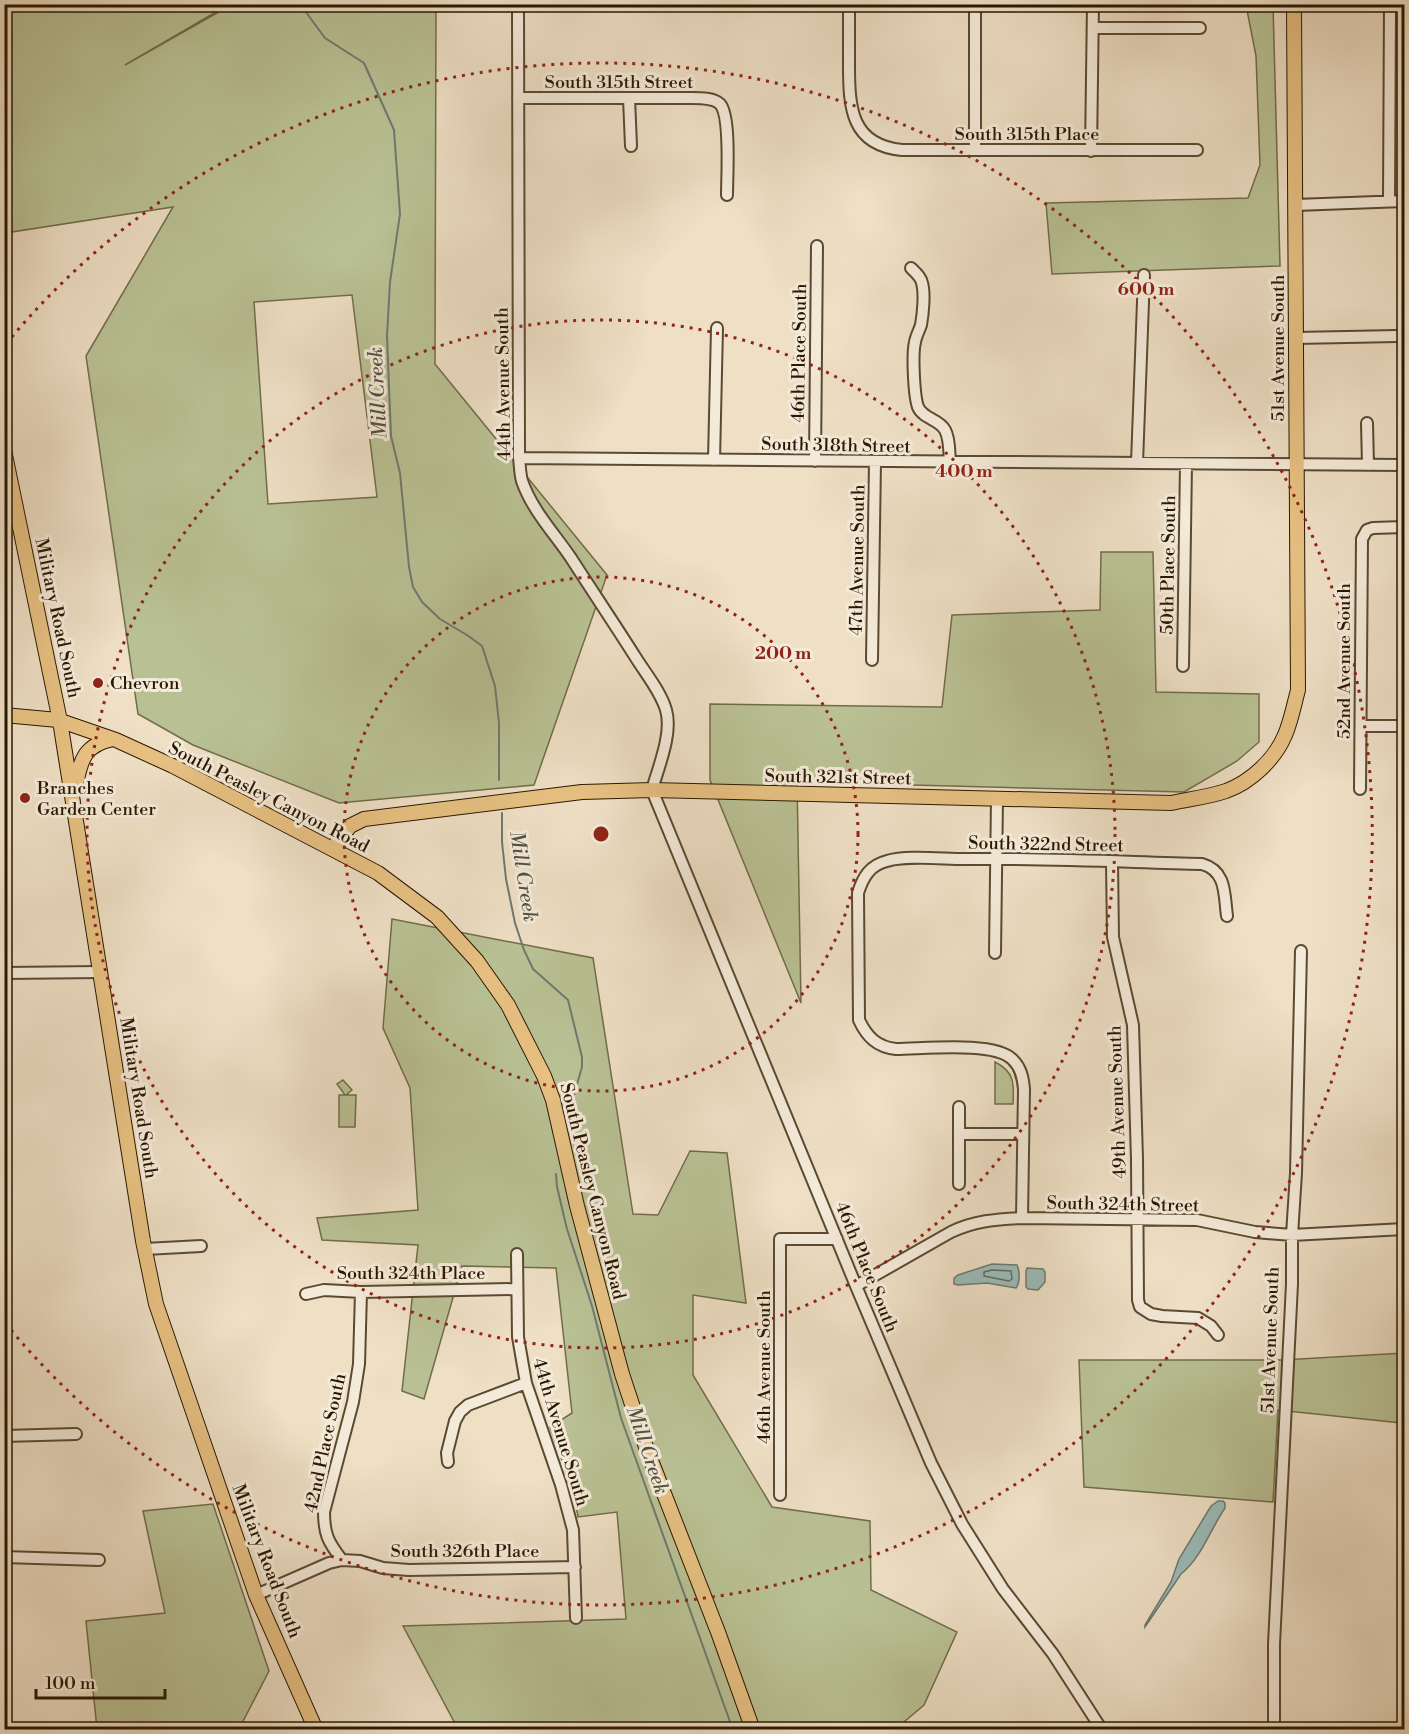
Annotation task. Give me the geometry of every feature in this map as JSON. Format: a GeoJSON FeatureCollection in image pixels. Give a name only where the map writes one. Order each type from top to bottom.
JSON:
{"type":"FeatureCollection","features":[{"type":"Feature","properties":{"kind":"main road","name":"51st Avenue South"},"geometry":{"type":"LineString","coordinates":[[1294,4],[1298,690]]}},
{"type":"Feature","properties":{"kind":"main road","name":"Military Road South"},"geometry":{"type":"LineString","coordinates":[[4,450],[60,721],[145,1249],[156,1304],[256,1595],[316,1730]]}},
{"type":"Feature","properties":{"kind":"main road","name":"South 321st Street"},"geometry":{"type":"LineString","coordinates":[[333,849],[350,826],[364,819],[582,792],[652,790],[1172,802],[1228,790],[1261,769],[1276,753],[1286,734],[1298,690]]}},
{"type":"Feature","properties":{"kind":"main road","name":"South Peasley Canyon Road"},"geometry":{"type":"LineString","coordinates":[[4,715],[60,721],[113,739],[173,766],[333,849],[378,873],[437,917],[477,961],[508,1005],[544,1076],[622,1374],[647,1450],[718,1632],[753,1730]]}},
{"type":"Feature","properties":{"kind":"main road"},"geometry":{"type":"LineString","coordinates":[[73,797],[84,757],[95,744],[113,739]]}},
{"type":"Feature","properties":{"kind":"street","name":"44th Avenue South"},"geometry":{"type":"LineString","coordinates":[[518,4],[519,459],[521,479],[540,517],[565,549],[611,619],[657,691],[666,710],[668,725],[665,745],[652,790]]}},
{"type":"Feature","properties":{"kind":"street","name":"South 315th Place"},"geometry":{"type":"LineString","coordinates":[[849,4],[851,112],[863,134],[880,146],[902,150],[1197,150]]}},
{"type":"Feature","properties":{"kind":"street"},"geometry":{"type":"LineString","coordinates":[[975,4],[975,150]]}},
{"type":"Feature","properties":{"kind":"street"},"geometry":{"type":"LineString","coordinates":[[1091,151],[1093,4]]}},
{"type":"Feature","properties":{"kind":"street"},"geometry":{"type":"LineString","coordinates":[[1389,201],[1390,4]]}},
{"type":"Feature","properties":{"kind":"street"},"geometry":{"type":"LineString","coordinates":[[1093,28],[1200,28]]}},
{"type":"Feature","properties":{"kind":"street","name":"South 315th Street"},"geometry":{"type":"LineString","coordinates":[[518,98],[710,99],[719,104],[724,111],[727,195]]}},
{"type":"Feature","properties":{"kind":"street"},"geometry":{"type":"LineString","coordinates":[[629,98],[631,146]]}},
{"type":"Feature","properties":{"kind":"street"},"geometry":{"type":"LineString","coordinates":[[1295,205],[1404,201]]}},
{"type":"Feature","properties":{"kind":"street","name":"46th Place South"},"geometry":{"type":"LineString","coordinates":[[815,461],[817,246]]}},
{"type":"Feature","properties":{"kind":"street"},"geometry":{"type":"LineString","coordinates":[[911,268],[919,276],[922,284],[922,315],[914,352],[915,392],[918,408],[924,415],[939,422],[946,431],[950,462]]}},
{"type":"Feature","properties":{"kind":"street"},"geometry":{"type":"LineString","coordinates":[[1137,463],[1144,275]]}},
{"type":"Feature","properties":{"kind":"street"},"geometry":{"type":"LineString","coordinates":[[714,460],[717,327]]}},
{"type":"Feature","properties":{"kind":"street"},"geometry":{"type":"LineString","coordinates":[[1296,338],[1397,336]]}},
{"type":"Feature","properties":{"kind":"street"},"geometry":{"type":"LineString","coordinates":[[1367,423],[1368,465]]}},
{"type":"Feature","properties":{"kind":"street","name":"South 318th Street"},"geometry":{"type":"LineString","coordinates":[[519,459],[1404,465]]}},
{"type":"Feature","properties":{"kind":"street","name":"47th Avenue South"},"geometry":{"type":"LineString","coordinates":[[872,660],[876,461]]}},
{"type":"Feature","properties":{"kind":"street","name":"50th Place South"},"geometry":{"type":"LineString","coordinates":[[1183,666],[1186,465]]}},
{"type":"Feature","properties":{"kind":"street","name":"52nd Avenue South"},"geometry":{"type":"LineString","coordinates":[[1360,789],[1361,548],[1367,530],[1404,527]]}},
{"type":"Feature","properties":{"kind":"street"},"geometry":{"type":"LineString","coordinates":[[1361,726],[1404,726]]}},
{"type":"Feature","properties":{"kind":"street","name":"46th Place South"},"geometry":{"type":"LineString","coordinates":[[652,790],[930,1461],[962,1524],[1003,1588],[1053,1654],[1102,1730]]}},
{"type":"Feature","properties":{"kind":"street"},"geometry":{"type":"LineString","coordinates":[[995,953],[997,798]]}},
{"type":"Feature","properties":{"kind":"street","name":"South 322nd Street"},"geometry":{"type":"LineString","coordinates":[[1023,1134],[1023,1076],[1010,1057],[998,1050],[981,1048],[896,1049],[878,1044],[868,1036],[859,1020],[858,893],[868,871],[877,864],[897,859],[996,858],[1202,864],[1216,870],[1221,878],[1227,916]]}},
{"type":"Feature","properties":{"kind":"street","name":"49th Avenue South"},"geometry":{"type":"LineString","coordinates":[[1112,862],[1113,937],[1133,1025],[1138,1300],[1140,1307],[1151,1314],[1198,1318],[1211,1326],[1218,1335]]}},
{"type":"Feature","properties":{"kind":"street","name":"51st Avenue South"},"geometry":{"type":"LineString","coordinates":[[1274,1730],[1274,1644],[1292,1284],[1301,951]]}},
{"type":"Feature","properties":{"kind":"street"},"geometry":{"type":"LineString","coordinates":[[4,973],[101,972]]}},
{"type":"Feature","properties":{"kind":"street"},"geometry":{"type":"LineString","coordinates":[[959,1107],[959,1184]]}},
{"type":"Feature","properties":{"kind":"street"},"geometry":{"type":"LineString","coordinates":[[959,1134],[1023,1134],[1022,1218]]}},
{"type":"Feature","properties":{"kind":"street","name":"South 324th Street"},"geometry":{"type":"LineString","coordinates":[[856,1286],[951,1232],[966,1225],[994,1219],[1197,1220],[1255,1232],[1292,1235],[1404,1229]]}},
{"type":"Feature","properties":{"kind":"street","name":"46th Avenue South"},"geometry":{"type":"LineString","coordinates":[[780,1495],[780,1239],[837,1239]]}},
{"type":"Feature","properties":{"kind":"street"},"geometry":{"type":"LineString","coordinates":[[145,1249],[201,1246]]}},
{"type":"Feature","properties":{"kind":"street","name":"44th Avenue South"},"geometry":{"type":"LineString","coordinates":[[517,1254],[518,1337],[525,1383],[561,1485],[573,1530],[576,1618]]}},
{"type":"Feature","properties":{"kind":"street","name":"South 324th Place"},"geometry":{"type":"LineString","coordinates":[[306,1294],[324,1290],[361,1292],[516,1289]]}},
{"type":"Feature","properties":{"kind":"street","name":"42nd Place South"},"geometry":{"type":"LineString","coordinates":[[342,1560],[326,1536],[324,1512],[353,1402],[359,1364],[361,1292]]}},
{"type":"Feature","properties":{"kind":"street"},"geometry":{"type":"LineString","coordinates":[[448,1462],[447,1453],[455,1421],[460,1412],[468,1405],[525,1383]]}},
{"type":"Feature","properties":{"kind":"street"},"geometry":{"type":"LineString","coordinates":[[4,1436],[76,1434]]}},
{"type":"Feature","properties":{"kind":"street"},"geometry":{"type":"LineString","coordinates":[[4,1557],[99,1560]]}},
{"type":"Feature","properties":{"kind":"street","name":"South 326th Place"},"geometry":{"type":"LineString","coordinates":[[256,1595],[329,1563],[342,1560],[360,1561],[384,1568],[410,1570],[575,1567]]}},
{"type":"Feature","properties":{"kind":"green space"},"geometry":{"type":"Polygon","coordinates":[[[5,5],[228,5],[125,65],[231,5],[436,5],[435,364],[607,575],[534,785],[339,803],[193,745],[138,714],[86,356],[173,207],[5,233],[5,5]],[[352,295],[254,302],[268,504],[377,497],[352,295]]]}},
{"type":"Feature","properties":{"kind":"green space"},"geometry":{"type":"Polygon","coordinates":[[[1246,5],[1273,5],[1280,266],[1052,274],[1046,203],[1248,198],[1260,165],[1256,56],[1246,5]]]}},
{"type":"Feature","properties":{"kind":"green space"},"geometry":{"type":"Polygon","coordinates":[[[1101,552],[1153,552],[1156,692],[1259,694],[1259,742],[1237,761],[1184,792],[797,782],[801,1003],[710,780],[710,704],[942,707],[952,615],[1100,610],[1101,552]]]}},
{"type":"Feature","properties":{"kind":"green space"},"geometry":{"type":"Polygon","coordinates":[[[392,919],[593,958],[633,1214],[658,1215],[690,1151],[727,1153],[746,1303],[693,1295],[693,1375],[772,1507],[870,1521],[871,1590],[957,1632],[924,1705],[898,1727],[928,1729],[458,1729],[403,1626],[626,1619],[617,1512],[578,1517],[574,1494],[550,1427],[572,1413],[556,1268],[462,1266],[424,1399],[402,1391],[418,1245],[322,1240],[317,1218],[418,1210],[410,1088],[383,1028],[392,919]]]}},
{"type":"Feature","properties":{"kind":"green space"},"geometry":{"type":"Polygon","coordinates":[[[995,1062],[1010,1074],[1013,1104],[995,1104],[995,1062]]]}},
{"type":"Feature","properties":{"kind":"green space"},"geometry":{"type":"Polygon","coordinates":[[[343,1080],[352,1090],[346,1095],[356,1095],[355,1127],[339,1127],[339,1095],[345,1095],[337,1084],[343,1080]]]}},
{"type":"Feature","properties":{"kind":"green space"},"geometry":{"type":"Polygon","coordinates":[[[1404,1353],[1404,1618],[1400,1618],[1401,1423],[1278,1410],[1273,1502],[1084,1487],[1079,1360],[1282,1360],[1404,1353]]]}},
{"type":"Feature","properties":{"kind":"green space"},"geometry":{"type":"Polygon","coordinates":[[[213,1504],[269,1671],[239,1729],[97,1729],[86,1621],[165,1613],[143,1511],[213,1504]]]}},
{"type":"Feature","properties":{"kind":"water"},"geometry":{"type":"Polygon","coordinates":[[[992,1264],[1017,1265],[1019,1277],[1016,1288],[987,1283],[954,1284],[954,1278],[958,1275],[992,1264]]]}},
{"type":"Feature","properties":{"kind":"water"},"geometry":{"type":"Polygon","coordinates":[[[1027,1268],[1043,1269],[1045,1272],[1045,1282],[1038,1290],[1026,1287],[1027,1268]]]}},
{"type":"Feature","properties":{"kind":"water"},"geometry":{"type":"Polygon","coordinates":[[[1218,1501],[1225,1503],[1225,1508],[1205,1543],[1145,1627],[1171,1582],[1179,1559],[1211,1506],[1218,1501]]]}},
{"type":"Feature","properties":{"kind":"waterway","name":"Mill Creek"},"geometry":{"type":"LineString","coordinates":[[300,4],[325,38],[364,63],[394,130],[400,214],[390,282],[387,336],[391,436],[400,473],[409,567],[413,587],[422,602],[440,619],[482,646],[495,686],[499,723],[499,780]]}},
{"type":"Feature","properties":{"kind":"waterway","name":"Mill Creek"},"geometry":{"type":"LineString","coordinates":[[502,813],[506,879],[515,923],[533,969],[568,1000],[582,1057],[582,1067],[572,1102]]}},
{"type":"Feature","properties":{"kind":"waterway","name":"Mill Creek"},"geometry":{"type":"LineString","coordinates":[[556,1174],[567,1229],[592,1306],[621,1418],[733,1730]]}},
{"type":"Feature","properties":{"kind":"place","name":"Chevron"},"geometry":{"type":"Point","coordinates":[98,683]}},
{"type":"Feature","properties":{"kind":"place","name":"Branches Garden Center"},"geometry":{"type":"Point","coordinates":[25,798]}}]}
